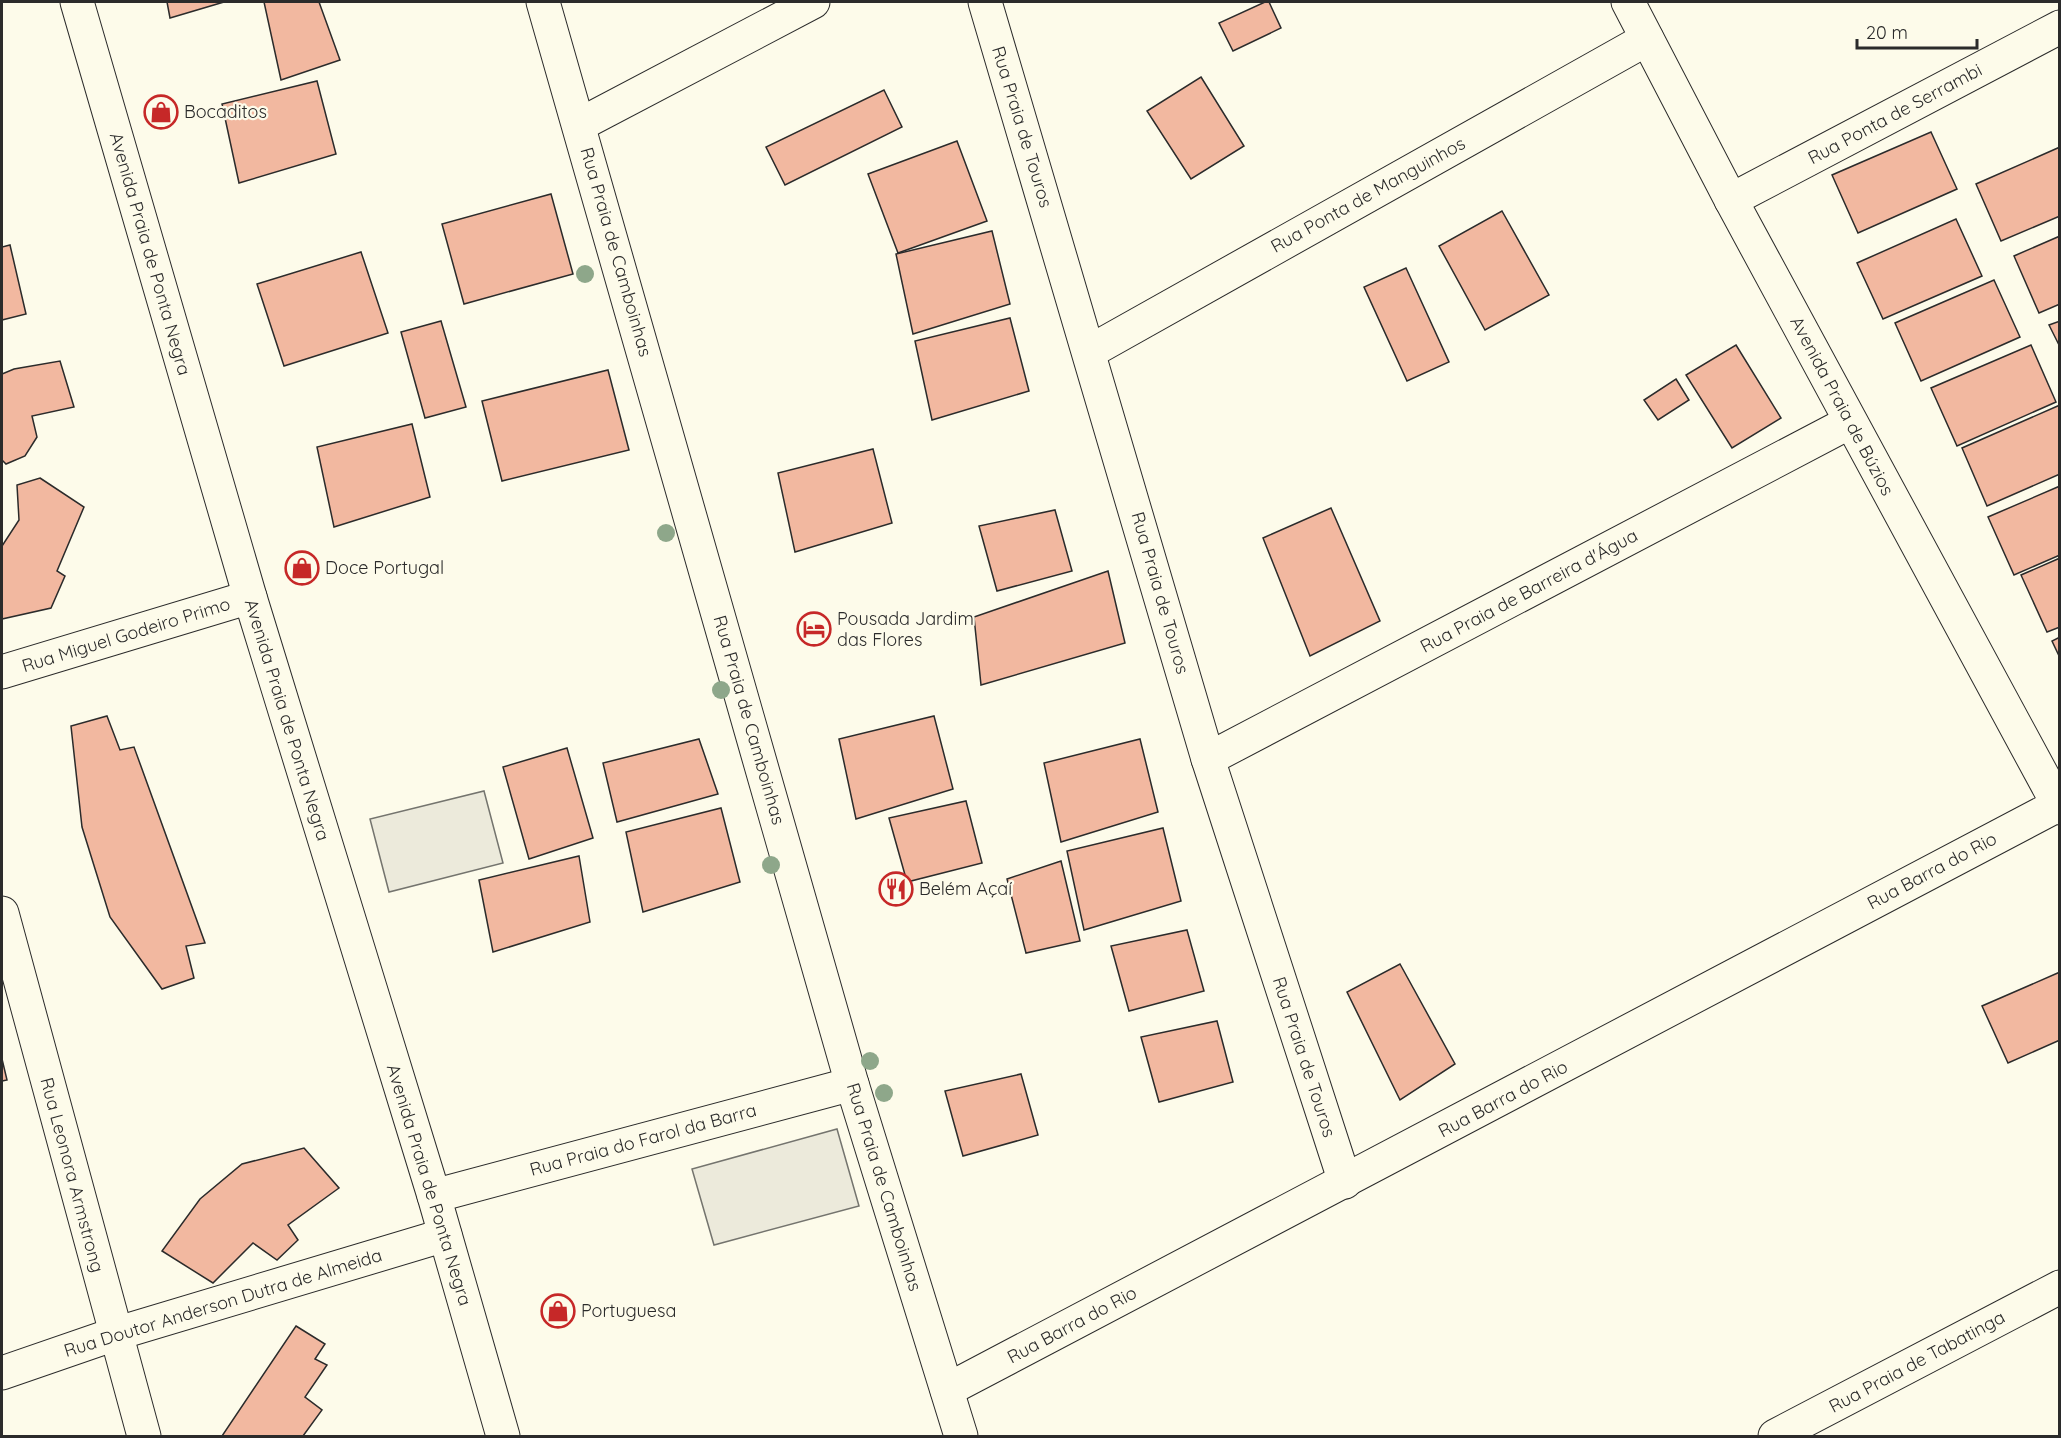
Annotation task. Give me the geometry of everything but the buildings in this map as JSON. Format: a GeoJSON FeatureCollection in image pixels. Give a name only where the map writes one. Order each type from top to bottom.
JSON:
{"type":"FeatureCollection","features":[{"type":"Feature","properties":{"kind":"street","name":"Avenida Praia de Ponta Negra"},"geometry":{"type":"LineString","coordinates":[[76,2],[250,597],[434,1196],[503,1437]]}},
{"type":"Feature","properties":{"kind":"street","name":"Rua Praia de Camboinhas"},"geometry":{"type":"LineString","coordinates":[[543,2],[852,1084],[961,1437]]}},
{"type":"Feature","properties":{"kind":"street"},"geometry":{"type":"LineString","coordinates":[[579,125],[813,2]]}},
{"type":"Feature","properties":{"kind":"street","name":"Rua Praia de Touros"},"geometry":{"type":"LineString","coordinates":[[985,2],[1208,759],[1345,1182]]}},
{"type":"Feature","properties":{"kind":"street","name":"Avenida Praia de Búzios"},"geometry":{"type":"LineString","coordinates":[[1628,2],[1731,200],[2059,807]]}},
{"type":"Feature","properties":{"kind":"street","name":"Rua Ponta de Serrambi"},"geometry":{"type":"LineString","coordinates":[[1731,200],[2060,27]]}},
{"type":"Feature","properties":{"kind":"street","name":"Rua Ponta de Manguinhos"},"geometry":{"type":"LineString","coordinates":[[1089,351],[1647,39]]}},
{"type":"Feature","properties":{"kind":"street","name":"Rua Praia de Barreira d'Água"},"geometry":{"type":"LineString","coordinates":[[1208,759],[1850,422]]}},
{"type":"Feature","properties":{"kind":"street","name":"Rua Miguel Godeiro Primo"},"geometry":{"type":"LineString","coordinates":[[2,672],[250,597]]}},
{"type":"Feature","properties":{"kind":"street","name":"Rua Barra do Rio"},"geometry":{"type":"LineString","coordinates":[[947,1390],[2059,807]]}},
{"type":"Feature","properties":{"kind":"street","name":"Rua Leonora Armstrong"},"geometry":{"type":"LineString","coordinates":[[2,913],[144,1437]]}},
{"type":"Feature","properties":{"kind":"street","name":"Rua Praia do Farol da Barra"},"geometry":{"type":"LineString","coordinates":[[434,1196],[852,1084]]}},
{"type":"Feature","properties":{"kind":"street","name":"Rua Doutor Anderson Dutra de Almeida"},"geometry":{"type":"LineString","coordinates":[[2,1373],[115,1334],[445,1235]]}},
{"type":"Feature","properties":{"kind":"street","name":"Rua Praia de Tabatinga"},"geometry":{"type":"LineString","coordinates":[[1774,1437],[2060,1287]]}},
{"type":"Feature","properties":{"kind":"shaded area"},"geometry":{"type":"Polygon","coordinates":[[[484,791],[503,863],[389,892],[370,819],[484,791]]]}},
{"type":"Feature","properties":{"kind":"shaded area"},"geometry":{"type":"Polygon","coordinates":[[[837,1129],[859,1206],[714,1245],[692,1169],[837,1129]]]}},
{"type":"Feature","properties":{"kind":"place","name":"Bocaditos"},"geometry":{"type":"Point","coordinates":[161,112]}},
{"type":"Feature","properties":{"kind":"place","name":"Doce Portugal"},"geometry":{"type":"Point","coordinates":[302,568]}},
{"type":"Feature","properties":{"kind":"place","name":"Pousada Jardim das Flores"},"geometry":{"type":"Point","coordinates":[814,629]}},
{"type":"Feature","properties":{"kind":"place","name":"Belém Açaí"},"geometry":{"type":"Point","coordinates":[896,889]}},
{"type":"Feature","properties":{"kind":"place","name":"Portuguesa"},"geometry":{"type":"Point","coordinates":[558,1311]}}]}
